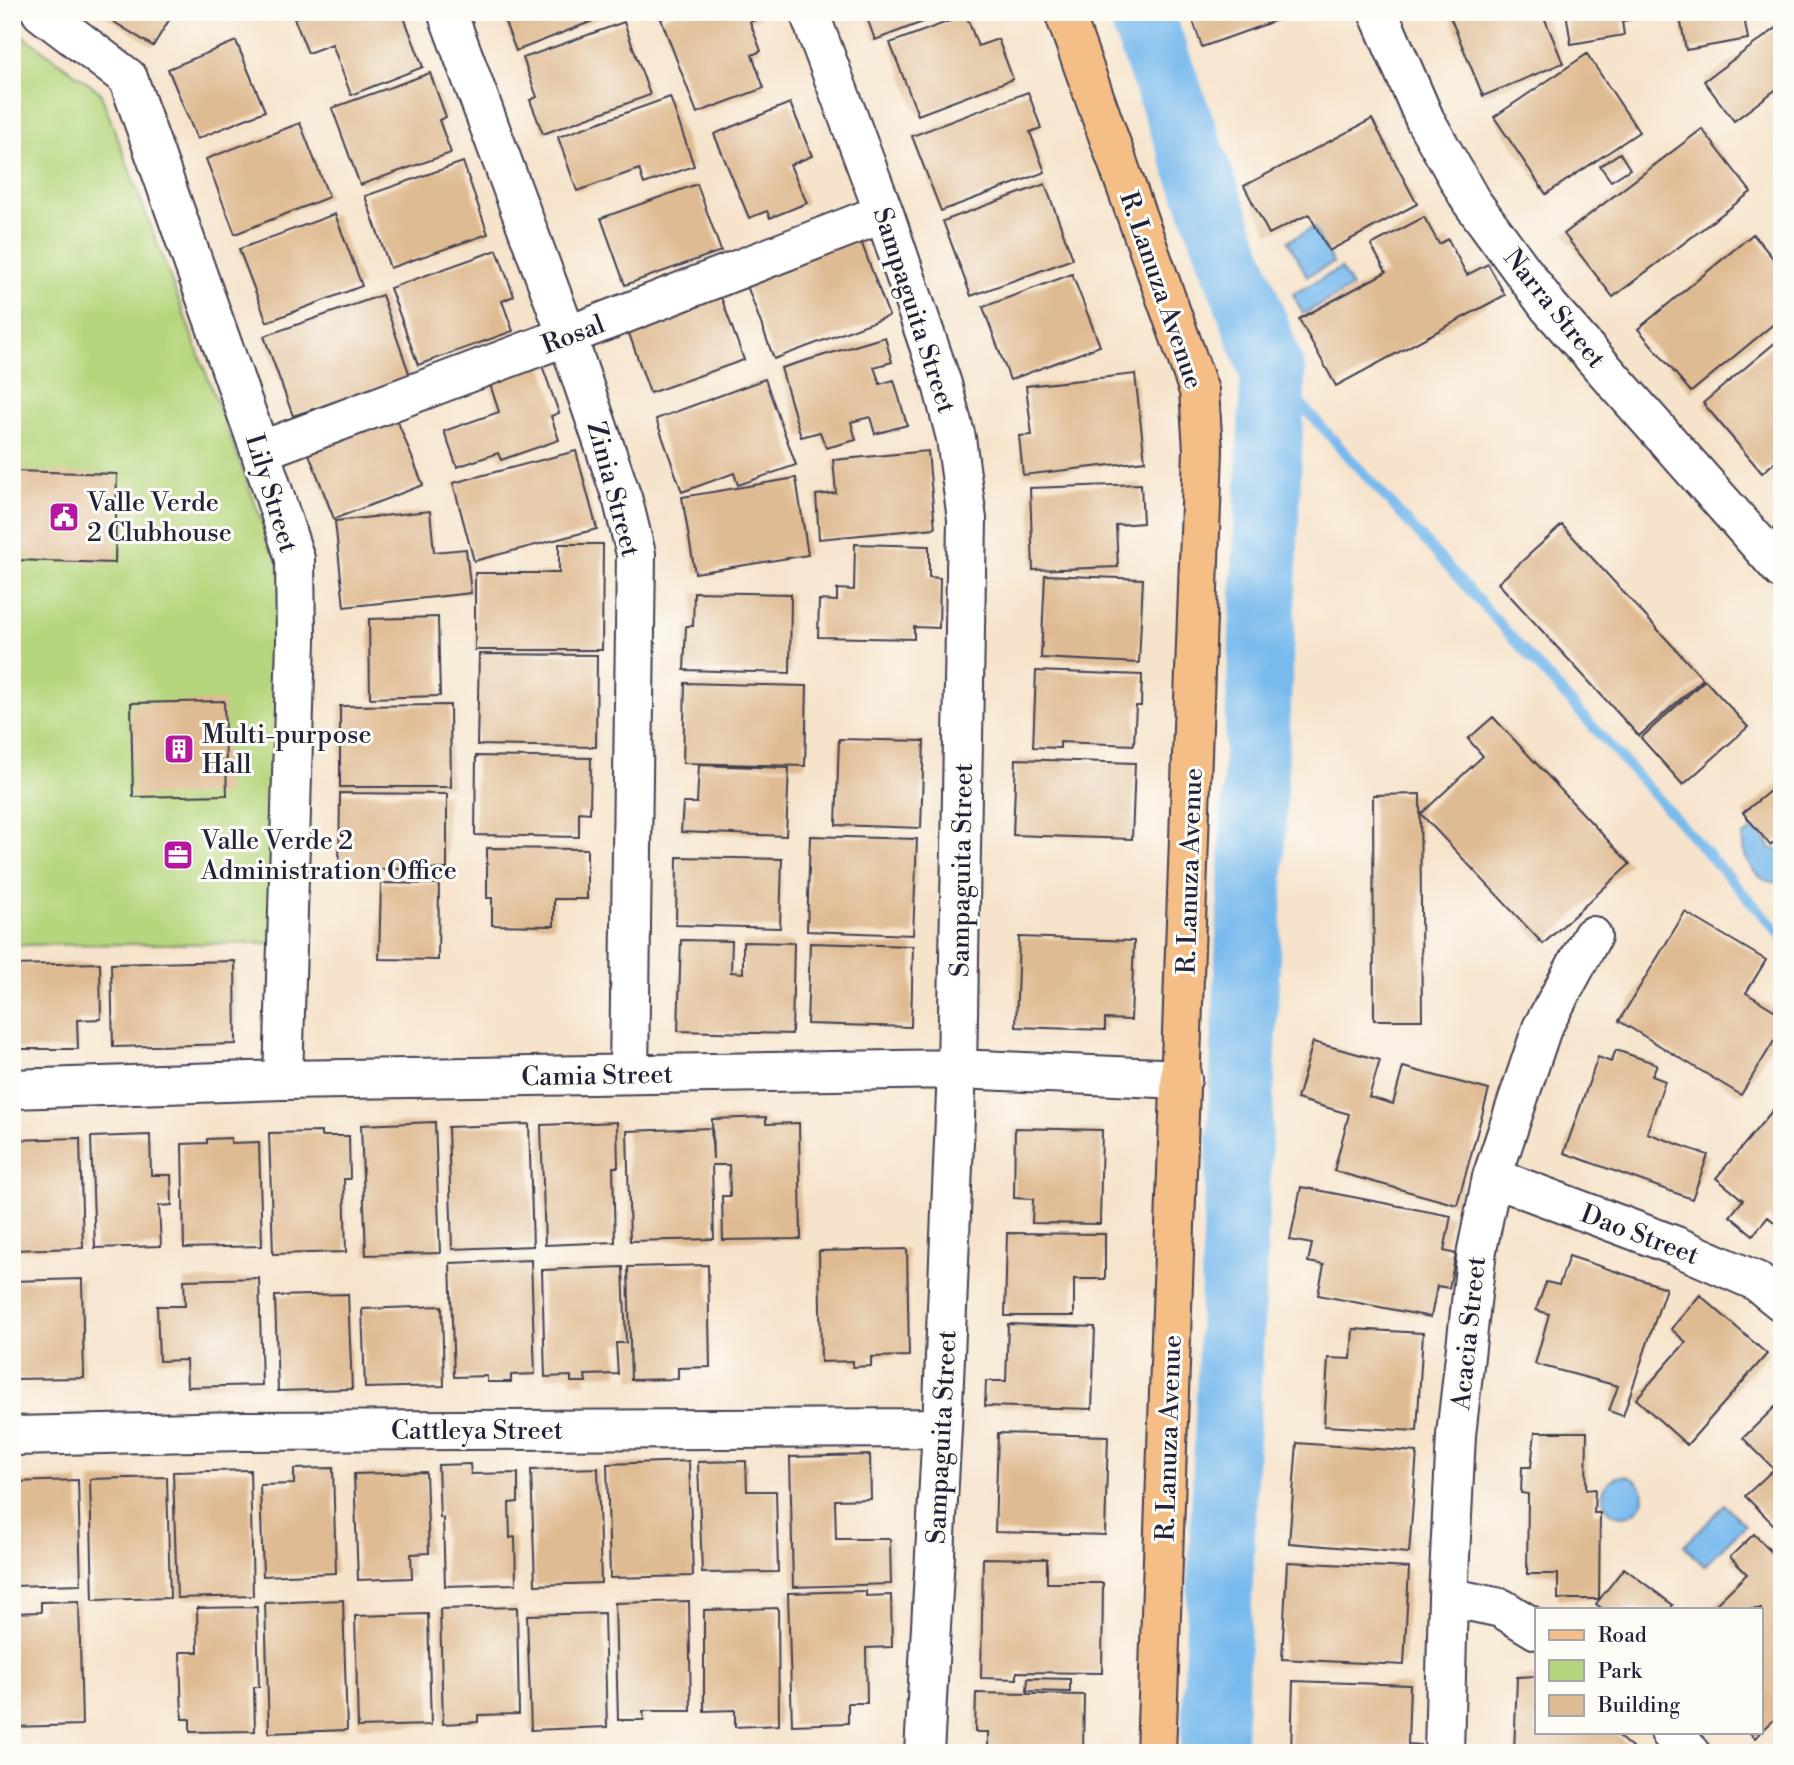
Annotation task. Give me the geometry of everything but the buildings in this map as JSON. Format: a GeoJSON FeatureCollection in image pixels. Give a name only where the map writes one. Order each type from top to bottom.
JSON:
{"type":"FeatureCollection","features":[{"type":"Feature","properties":{"kind":"main road","name":"R. Lanuza Avenue"},"geometry":{"type":"LineString","coordinates":[[1064,12],[1199,391],[1203,450],[1157,1753]]}},
{"type":"Feature","properties":{"kind":"street","name":"Lily Street"},"geometry":{"type":"LineString","coordinates":[[41,12],[128,78],[260,451],[295,559],[296,640],[284,1080]]}},
{"type":"Feature","properties":{"kind":"street","name":"Zinia Street"},"geometry":{"type":"LineString","coordinates":[[447,12],[567,336],[623,501],[636,554],[629,1074]]}},
{"type":"Feature","properties":{"kind":"street","name":"Sampaguita Street"},"geometry":{"type":"LineString","coordinates":[[809,12],[884,213],[945,395],[956,438],[967,519],[957,1069],[942,1428],[924,1753]]}},
{"type":"Feature","properties":{"kind":"street","name":"Narra Street"},"geometry":{"type":"LineString","coordinates":[[1378,12],[1425,120],[1471,201],[1549,307],[1782,570]]}},
{"type":"Feature","properties":{"kind":"street","name":"Rosal"},"geometry":{"type":"LineString","coordinates":[[260,451],[884,213]]}},
{"type":"Feature","properties":{"kind":"street","name":"Acacia Street"},"geometry":{"type":"LineString","coordinates":[[1444,1753],[1456,1435],[1477,1250],[1492,1177],[1542,1028],[1592,936]]}},
{"type":"Feature","properties":{"kind":"street","name":"Camia Street"},"geometry":{"type":"LineString","coordinates":[[12,1089],[284,1080],[957,1069],[1182,1079]]}},
{"type":"Feature","properties":{"kind":"street","name":"Dao Street"},"geometry":{"type":"LineString","coordinates":[[1492,1177],[1676,1246],[1756,1281],[1782,1302]]}},
{"type":"Feature","properties":{"kind":"street","name":"Cattleya Street"},"geometry":{"type":"LineString","coordinates":[[12,1436],[242,1431],[942,1428]]}},
{"type":"Feature","properties":{"kind":"street"},"geometry":{"type":"LineString","coordinates":[[1448,1597],[1502,1608],[1535,1629]]}},
{"type":"Feature","properties":{"kind":"street"},"geometry":{"type":"LineString","coordinates":[[1672,1734],[1691,1753]]}},
{"type":"Feature","properties":{"kind":"green space"},"geometry":{"type":"Polygon","coordinates":[[[12,28],[100,92],[287,588],[274,943],[12,945],[12,28]]]}},
{"type":"Feature","properties":{"kind":"water"},"geometry":{"type":"Polygon","coordinates":[[[1314,227],[1333,263],[1307,276],[1288,241],[1314,227]]]}},
{"type":"Feature","properties":{"kind":"water"},"geometry":{"type":"Polygon","coordinates":[[[1341,268],[1352,287],[1303,314],[1293,294],[1341,268]]]}},
{"type":"Feature","properties":{"kind":"water"},"geometry":{"type":"Polygon","coordinates":[[[1754,830],[1761,830],[1770,848],[1782,851],[1782,882],[1765,880],[1747,861],[1743,836],[1754,830]]]}},
{"type":"Feature","properties":{"kind":"water"},"geometry":{"type":"Polygon","coordinates":[[[1623,1476],[1637,1482],[1643,1496],[1637,1510],[1623,1516],[1609,1510],[1603,1496],[1609,1482],[1623,1476]]]}},
{"type":"Feature","properties":{"kind":"water"},"geometry":{"type":"Polygon","coordinates":[[[1725,1505],[1745,1525],[1704,1566],[1684,1545],[1725,1505]]]}},
{"type":"Feature","properties":{"kind":"waterway"},"geometry":{"type":"LineString","coordinates":[[1140,12],[1273,373],[1213,1753]]}},
{"type":"Feature","properties":{"kind":"waterway"},"geometry":{"type":"LineString","coordinates":[[1273,373],[1782,936]]}},
{"type":"Feature","properties":{"kind":"place","name":"Valle Verde 2 Clubhouse"},"geometry":{"type":"Point","coordinates":[64,517]}},
{"type":"Feature","properties":{"kind":"place","name":"Multi-purpose Hall"},"geometry":{"type":"Point","coordinates":[179,749]}},
{"type":"Feature","properties":{"kind":"place","name":"Valle Verde 2 Administration Office"},"geometry":{"type":"Point","coordinates":[178,855]}}]}
